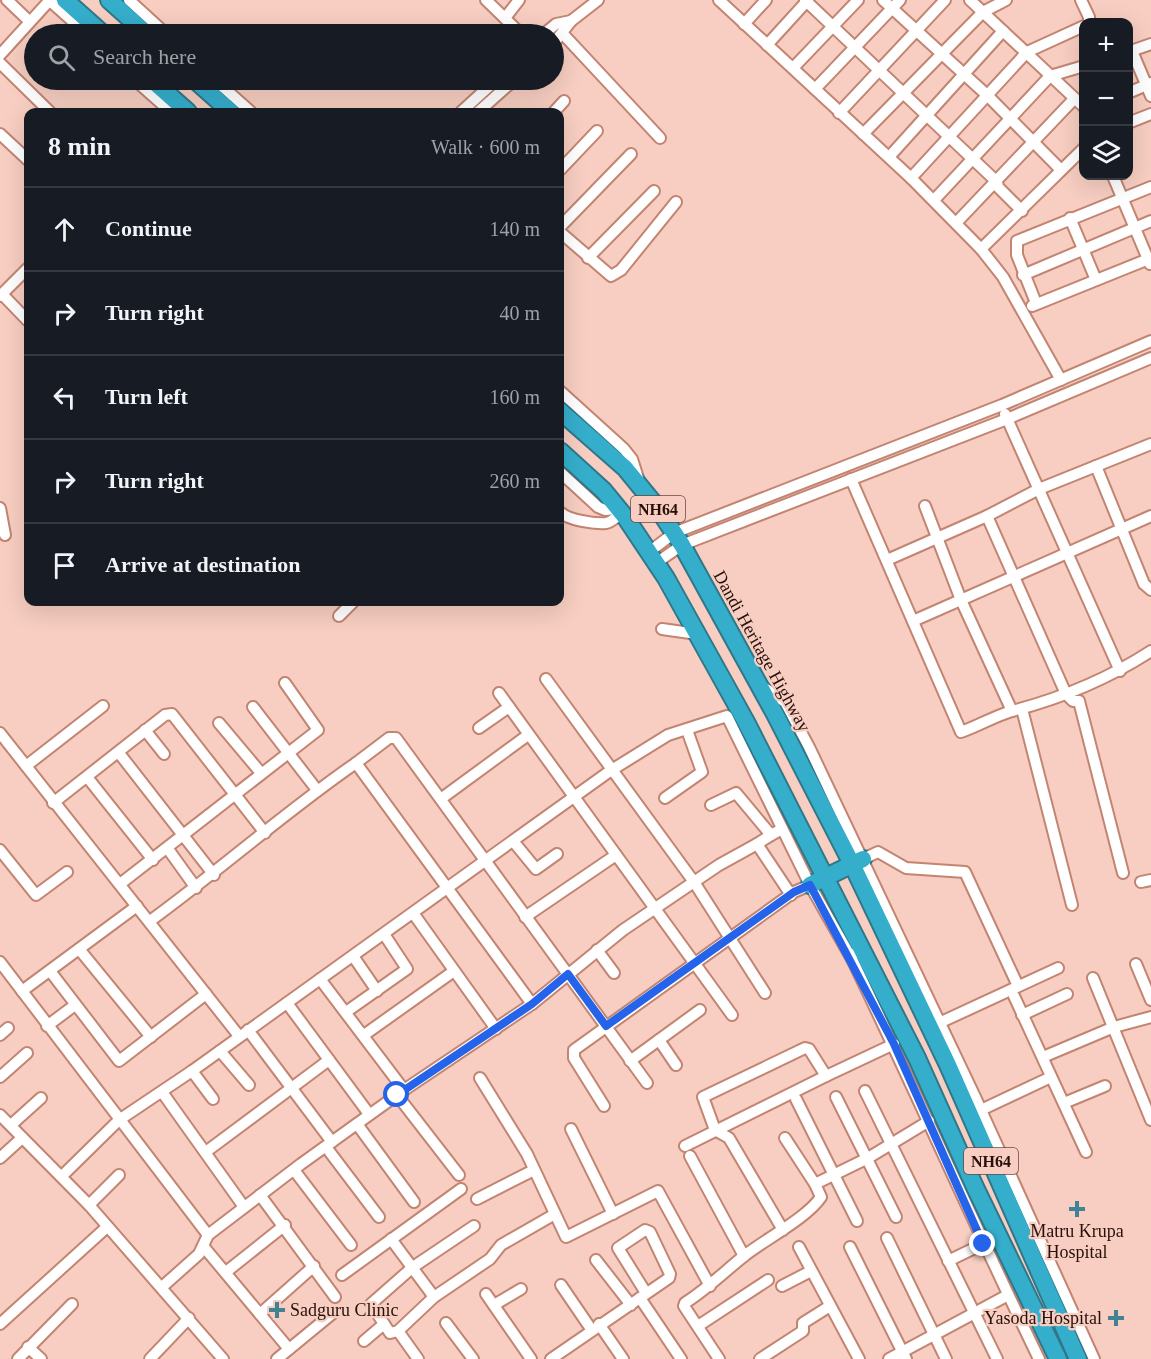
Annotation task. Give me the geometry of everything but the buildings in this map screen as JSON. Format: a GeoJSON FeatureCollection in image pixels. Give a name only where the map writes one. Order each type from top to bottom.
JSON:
{"type":"FeatureCollection","features":[{"type":"Feature","properties":{"kind":"highway"},"geometry":{"type":"LineString","coordinates":[[65,0],[92,24]]}},
{"type":"Feature","properties":{"kind":"highway"},"geometry":{"type":"LineString","coordinates":[[109,0],[136,24]]}},
{"type":"Feature","properties":{"kind":"highway"},"geometry":{"type":"LineString","coordinates":[[163,90],[184,108]]}},
{"type":"Feature","properties":{"kind":"highway"},"geometry":{"type":"LineString","coordinates":[[206,90],[226,108]]}},
{"type":"Feature","properties":{"kind":"highway","name":"Dandi Heritage Highway"},"geometry":{"type":"LineString","coordinates":[[564,415],[625,468],[678,539],[858,861],[888,940]]}},
{"type":"Feature","properties":{"kind":"highway","name":"NH64"},"geometry":{"type":"LineString","coordinates":[[564,455],[620,511],[652,558],[700,638],[876,976],[1058,1359]]}},
{"type":"Feature","properties":{"kind":"highway"},"geometry":{"type":"LineString","coordinates":[[810,885],[858,861]]}},
{"type":"Feature","properties":{"kind":"highway"},"geometry":{"type":"LineString","coordinates":[[888,940],[890,916]]}},
{"type":"Feature","properties":{"kind":"highway","name":"NH64"},"geometry":{"type":"LineString","coordinates":[[888,940],[948,1065],[1078,1359]]}},
{"type":"Feature","properties":{"kind":"street"},"geometry":{"type":"LineString","coordinates":[[7,0],[29,21]]}},
{"type":"Feature","properties":{"kind":"street"},"geometry":{"type":"LineString","coordinates":[[26,24],[49,0],[76,24]]}},
{"type":"Feature","properties":{"kind":"street"},"geometry":{"type":"LineString","coordinates":[[129,0],[155,24]]}},
{"type":"Feature","properties":{"kind":"street"},"geometry":{"type":"LineString","coordinates":[[486,0],[511,24]]}},
{"type":"Feature","properties":{"kind":"street"},"geometry":{"type":"LineString","coordinates":[[505,18],[519,0]]}},
{"type":"Feature","properties":{"kind":"street"},"geometry":{"type":"LineString","coordinates":[[598,0],[571,21],[564,34],[660,138]]}},
{"type":"Feature","properties":{"kind":"street"},"geometry":{"type":"LineString","coordinates":[[720,0],[889,157],[981,249],[1003,277],[1061,380]]}},
{"type":"Feature","properties":{"kind":"street"},"geometry":{"type":"LineString","coordinates":[[744,24],[766,0]]}},
{"type":"Feature","properties":{"kind":"street"},"geometry":{"type":"LineString","coordinates":[[793,68],[858,0]]}},
{"type":"Feature","properties":{"kind":"street"},"geometry":{"type":"LineString","coordinates":[[883,0],[897,4],[916,32],[988,96],[1034,142],[1035,147],[1060,170]]}},
{"type":"Feature","properties":{"kind":"street"},"geometry":{"type":"LineString","coordinates":[[839,113],[945,0]]}},
{"type":"Feature","properties":{"kind":"street"},"geometry":{"type":"LineString","coordinates":[[970,0],[1079,103]]}},
{"type":"Feature","properties":{"kind":"street"},"geometry":{"type":"LineString","coordinates":[[863,134],[983,12],[1006,0]]}},
{"type":"Feature","properties":{"kind":"street"},"geometry":{"type":"LineString","coordinates":[[1081,0],[1089,18]]}},
{"type":"Feature","properties":{"kind":"street"},"geometry":{"type":"LineString","coordinates":[[767,45],[806,1],[997,182],[998,187],[1022,211]]}},
{"type":"Feature","properties":{"kind":"street"},"geometry":{"type":"LineString","coordinates":[[815,89],[897,4]]}},
{"type":"Feature","properties":{"kind":"street"},"geometry":{"type":"LineString","coordinates":[[556,24],[571,21]]}},
{"type":"Feature","properties":{"kind":"street"},"geometry":{"type":"LineString","coordinates":[[0,55],[24,27]]}},
{"type":"Feature","properties":{"kind":"street"},"geometry":{"type":"LineString","coordinates":[[911,178],[1027,52],[1079,28]]}},
{"type":"Feature","properties":{"kind":"street"},"geometry":{"type":"LineString","coordinates":[[889,157],[965,76],[1003,31]]}},
{"type":"Feature","properties":{"kind":"street"},"geometry":{"type":"LineString","coordinates":[[1133,50],[1151,44]]}},
{"type":"Feature","properties":{"kind":"street"},"geometry":{"type":"LineString","coordinates":[[1133,57],[1150,88],[1133,92]]}},
{"type":"Feature","properties":{"kind":"street"},"geometry":{"type":"LineString","coordinates":[[0,63],[24,87]]}},
{"type":"Feature","properties":{"kind":"street"},"geometry":{"type":"LineString","coordinates":[[934,200],[974,160],[1050,76],[1079,67]]}},
{"type":"Feature","properties":{"kind":"street"},"geometry":{"type":"LineString","coordinates":[[28,90],[46,108]]}},
{"type":"Feature","properties":{"kind":"street"},"geometry":{"type":"LineString","coordinates":[[146,90],[166,108]]}},
{"type":"Feature","properties":{"kind":"street"},"geometry":{"type":"LineString","coordinates":[[226,90],[246,108]]}},
{"type":"Feature","properties":{"kind":"street"},"geometry":{"type":"LineString","coordinates":[[465,108],[485,90]]}},
{"type":"Feature","properties":{"kind":"street"},"geometry":{"type":"LineString","coordinates":[[482,108],[503,90]]}},
{"type":"Feature","properties":{"kind":"street"},"geometry":{"type":"LineString","coordinates":[[956,224],[1074,99]]}},
{"type":"Feature","properties":{"kind":"street"},"geometry":{"type":"LineString","coordinates":[[558,108],[564,101]]}},
{"type":"Feature","properties":{"kind":"street"},"geometry":{"type":"LineString","coordinates":[[1133,121],[1151,114]]}},
{"type":"Feature","properties":{"kind":"street"},"geometry":{"type":"LineString","coordinates":[[564,166],[597,130]]}},
{"type":"Feature","properties":{"kind":"street"},"geometry":{"type":"LineString","coordinates":[[0,134],[24,156]]}},
{"type":"Feature","properties":{"kind":"street"},"geometry":{"type":"LineString","coordinates":[[981,249],[1022,211],[1079,152]]}},
{"type":"Feature","properties":{"kind":"street"},"geometry":{"type":"LineString","coordinates":[[564,223],[631,154]]}},
{"type":"Feature","properties":{"kind":"street"},"geometry":{"type":"LineString","coordinates":[[1023,310],[1150,260],[1115,180]]}},
{"type":"Feature","properties":{"kind":"street"},"geometry":{"type":"LineString","coordinates":[[1036,303],[1023,275],[1015,249],[1017,241],[1151,186]]}},
{"type":"Feature","properties":{"kind":"street"},"geometry":{"type":"LineString","coordinates":[[588,258],[654,191]]}},
{"type":"Feature","properties":{"kind":"street"},"geometry":{"type":"LineString","coordinates":[[564,236],[608,275],[615,275],[675,202]]}},
{"type":"Feature","properties":{"kind":"street"},"geometry":{"type":"LineString","coordinates":[[1070,218],[1096,280]]}},
{"type":"Feature","properties":{"kind":"street"},"geometry":{"type":"LineString","coordinates":[[1023,275],[1151,221]]}},
{"type":"Feature","properties":{"kind":"street"},"geometry":{"type":"LineString","coordinates":[[24,272],[1,295],[24,317]]}},
{"type":"Feature","properties":{"kind":"street"},"geometry":{"type":"LineString","coordinates":[[652,558],[678,539],[742,507],[1002,405],[1151,341]]}},
{"type":"Feature","properties":{"kind":"street"},"geometry":{"type":"LineString","coordinates":[[678,539],[747,520],[1007,419],[1151,358]]}},
{"type":"Feature","properties":{"kind":"street"},"geometry":{"type":"LineString","coordinates":[[564,395],[624,449],[632,459],[641,487]]}},
{"type":"Feature","properties":{"kind":"street"},"geometry":{"type":"LineString","coordinates":[[1002,405],[1120,671]]}},
{"type":"Feature","properties":{"kind":"street"},"geometry":{"type":"LineString","coordinates":[[887,560],[987,516],[1040,489],[1150,447]]}},
{"type":"Feature","properties":{"kind":"street"},"geometry":{"type":"LineString","coordinates":[[1096,466],[1144,584],[1151,590]]}},
{"type":"Feature","properties":{"kind":"street"},"geometry":{"type":"LineString","coordinates":[[564,476],[598,507],[620,511]]}},
{"type":"Feature","properties":{"kind":"street"},"geometry":{"type":"LineString","coordinates":[[851,479],[961,732],[1066,694],[1120,671],[1151,651]]}},
{"type":"Feature","properties":{"kind":"street"},"geometry":{"type":"LineString","coordinates":[[925,506],[961,600],[1017,710],[1072,905]]}},
{"type":"Feature","properties":{"kind":"street"},"geometry":{"type":"LineString","coordinates":[[742,507],[747,520]]}},
{"type":"Feature","properties":{"kind":"street"},"geometry":{"type":"LineString","coordinates":[[0,508],[5,535]]}},
{"type":"Feature","properties":{"kind":"street"},"geometry":{"type":"LineString","coordinates":[[564,515],[603,523],[620,511]]}},
{"type":"Feature","properties":{"kind":"street"},"geometry":{"type":"LineString","coordinates":[[987,516],[1012,578],[1066,694],[1073,701],[1079,701],[1124,873]]}},
{"type":"Feature","properties":{"kind":"street"},"geometry":{"type":"LineString","coordinates":[[913,621],[1151,516]]}},
{"type":"Feature","properties":{"kind":"street"},"geometry":{"type":"LineString","coordinates":[[339,616],[349,606]]}},
{"type":"Feature","properties":{"kind":"street"},"geometry":{"type":"LineString","coordinates":[[662,630],[700,638]]}},
{"type":"Feature","properties":{"kind":"street"},"geometry":{"type":"LineString","coordinates":[[546,679],[610,771],[694,882],[765,993]]}},
{"type":"Feature","properties":{"kind":"street"},"geometry":{"type":"LineString","coordinates":[[120,884],[168,849],[318,730],[285,683]]}},
{"type":"Feature","properties":{"kind":"street"},"geometry":{"type":"LineString","coordinates":[[499,693],[693,965],[732,1015]]}},
{"type":"Feature","properties":{"kind":"street"},"geometry":{"type":"LineString","coordinates":[[26,766],[103,706]]}},
{"type":"Feature","properties":{"kind":"street"},"geometry":{"type":"LineString","coordinates":[[253,707],[317,790]]}},
{"type":"Feature","properties":{"kind":"street"},"geometry":{"type":"LineString","coordinates":[[479,728],[509,707]]}},
{"type":"Feature","properties":{"kind":"street"},"geometry":{"type":"LineString","coordinates":[[53,803],[165,715],[172,714],[265,833]]}},
{"type":"Feature","properties":{"kind":"street"},"geometry":{"type":"LineString","coordinates":[[62,1176],[119,1120],[192,1071],[610,771],[668,735],[727,716],[730,718],[810,885],[852,959],[894,1044],[983,1244],[1039,1359]]}},
{"type":"Feature","properties":{"kind":"street"},"geometry":{"type":"LineString","coordinates":[[219,723],[261,773]]}},
{"type":"Feature","properties":{"kind":"street"},"geometry":{"type":"LineString","coordinates":[[145,730],[164,754]]}},
{"type":"Feature","properties":{"kind":"street"},"geometry":{"type":"LineString","coordinates":[[665,798],[702,772],[689,730]]}},
{"type":"Feature","properties":{"kind":"street"},"geometry":{"type":"LineString","coordinates":[[442,798],[528,735]]}},
{"type":"Feature","properties":{"kind":"street"},"geometry":{"type":"LineString","coordinates":[[150,921],[213,875],[317,790],[393,737],[442,798],[525,917],[647,1083]]}},
{"type":"Feature","properties":{"kind":"street"},"geometry":{"type":"LineString","coordinates":[[2,741],[26,766],[206,994],[292,1086],[379,1217]]}},
{"type":"Feature","properties":{"kind":"street"},"geometry":{"type":"LineString","coordinates":[[119,753],[213,875]]}},
{"type":"Feature","properties":{"kind":"street"},"geometry":{"type":"LineString","coordinates":[[356,763],[538,1003]]}},
{"type":"Feature","properties":{"kind":"street"},"geometry":{"type":"LineString","coordinates":[[87,777],[153,860]]}},
{"type":"Feature","properties":{"kind":"street"},"geometry":{"type":"LineString","coordinates":[[711,805],[736,793],[771,835]]}},
{"type":"Feature","properties":{"kind":"street"},"geometry":{"type":"LineString","coordinates":[[162,1287],[199,1254],[208,1235],[369,1114],[538,1003],[597,950],[653,909],[719,865],[782,829]]}},
{"type":"Feature","properties":{"kind":"street"},"geometry":{"type":"LineString","coordinates":[[513,841],[536,869],[558,854]]}},
{"type":"Feature","properties":{"kind":"street"},"geometry":{"type":"LineString","coordinates":[[757,844],[791,895]]}},
{"type":"Feature","properties":{"kind":"street"},"geometry":{"type":"LineString","coordinates":[[168,849],[196,888]]}},
{"type":"Feature","properties":{"kind":"street"},"geometry":{"type":"LineString","coordinates":[[0,850],[36,895],[67,872]]}},
{"type":"Feature","properties":{"kind":"street"},"geometry":{"type":"LineString","coordinates":[[1086,1152],[1022,1015],[1016,991],[965,872],[906,868],[881,853],[858,861],[890,916],[1094,1359]]}},
{"type":"Feature","properties":{"kind":"street"},"geometry":{"type":"LineString","coordinates":[[525,917],[616,855]]}},
{"type":"Feature","properties":{"kind":"street"},"geometry":{"type":"LineString","coordinates":[[604,1106],[573,1054],[574,1050],[791,895],[810,885]]}},
{"type":"Feature","properties":{"kind":"street"},"geometry":{"type":"LineString","coordinates":[[22,991],[137,906]]}},
{"type":"Feature","properties":{"kind":"street"},"geometry":{"type":"LineString","coordinates":[[412,914],[496,1029]]}},
{"type":"Feature","properties":{"kind":"street"},"geometry":{"type":"LineString","coordinates":[[346,1012],[407,969],[384,934]]}},
{"type":"Feature","properties":{"kind":"street"},"geometry":{"type":"LineString","coordinates":[[852,959],[855,937]]}},
{"type":"Feature","properties":{"kind":"street"},"geometry":{"type":"LineString","coordinates":[[80,949],[151,1037]]}},
{"type":"Feature","properties":{"kind":"street"},"geometry":{"type":"LineString","coordinates":[[597,950],[614,973]]}},
{"type":"Feature","properties":{"kind":"street"},"geometry":{"type":"LineString","coordinates":[[353,956],[377,991]]}},
{"type":"Feature","properties":{"kind":"street"},"geometry":{"type":"LineString","coordinates":[[0,962],[208,1235]]}},
{"type":"Feature","properties":{"kind":"street"},"geometry":{"type":"LineString","coordinates":[[1136,964],[1151,1000]]}},
{"type":"Feature","properties":{"kind":"street"},"geometry":{"type":"LineString","coordinates":[[939,1023],[1016,991],[1058,968]]}},
{"type":"Feature","properties":{"kind":"street"},"geometry":{"type":"LineString","coordinates":[[50,971],[118,1061],[206,994]]}},
{"type":"Feature","properties":{"kind":"street"},"geometry":{"type":"LineString","coordinates":[[364,1035],[454,971]]}},
{"type":"Feature","properties":{"kind":"street"},"geometry":{"type":"LineString","coordinates":[[1093,978],[1151,1120]]}},
{"type":"Feature","properties":{"kind":"street"},"geometry":{"type":"LineString","coordinates":[[320,979],[364,1035],[400,1092],[459,1175]]}},
{"type":"Feature","properties":{"kind":"street"},"geometry":{"type":"LineString","coordinates":[[1022,1015],[1067,994]]}},
{"type":"Feature","properties":{"kind":"street"},"geometry":{"type":"LineString","coordinates":[[287,1003],[369,1114]]}},
{"type":"Feature","properties":{"kind":"street"},"geometry":{"type":"LineString","coordinates":[[47,1026],[75,1005]]}},
{"type":"Feature","properties":{"kind":"street"},"geometry":{"type":"LineString","coordinates":[[630,1061],[700,1010]]}},
{"type":"Feature","properties":{"kind":"street"},"geometry":{"type":"LineString","coordinates":[[1042,1057],[1114,1027],[1151,1017]]}},
{"type":"Feature","properties":{"kind":"street"},"geometry":{"type":"LineString","coordinates":[[659,1040],[676,1065]]}},
{"type":"Feature","properties":{"kind":"street"},"geometry":{"type":"LineString","coordinates":[[744,1256],[688,1151],[715,1130],[894,1044]]}},
{"type":"Feature","properties":{"kind":"street"},"geometry":{"type":"LineString","coordinates":[[783,1230],[729,1138],[715,1130],[703,1097],[707,1093],[805,1048],[809,1049],[826,1076]]}},
{"type":"Feature","properties":{"kind":"street"},"geometry":{"type":"LineString","coordinates":[[220,1051],[249,1085]]}},
{"type":"Feature","properties":{"kind":"street"},"geometry":{"type":"LineString","coordinates":[[0,1077],[27,1053]]}},
{"type":"Feature","properties":{"kind":"street"},"geometry":{"type":"LineString","coordinates":[[207,1151],[329,1060]]}},
{"type":"Feature","properties":{"kind":"street"},"geometry":{"type":"LineString","coordinates":[[192,1071],[213,1100]]}},
{"type":"Feature","properties":{"kind":"street"},"geometry":{"type":"LineString","coordinates":[[981,1110],[1050,1077]]}},
{"type":"Feature","properties":{"kind":"street"},"geometry":{"type":"LineString","coordinates":[[480,1078],[534,1170],[568,1238],[658,1191],[710,1286]]}},
{"type":"Feature","properties":{"kind":"street"},"geometry":{"type":"LineString","coordinates":[[1064,1103],[1105,1086]]}},
{"type":"Feature","properties":{"kind":"street"},"geometry":{"type":"LineString","coordinates":[[865,1091],[997,1359]]}},
{"type":"Feature","properties":{"kind":"street"},"geometry":{"type":"LineString","coordinates":[[162,1092],[207,1151],[244,1207]]}},
{"type":"Feature","properties":{"kind":"street"},"geometry":{"type":"LineString","coordinates":[[836,1097],[896,1217]]}},
{"type":"Feature","properties":{"kind":"street"},"geometry":{"type":"LineString","coordinates":[[11,1125],[41,1098]]}},
{"type":"Feature","properties":{"kind":"street"},"geometry":{"type":"LineString","coordinates":[[796,1099],[857,1221]]}},
{"type":"Feature","properties":{"kind":"street"},"geometry":{"type":"LineString","coordinates":[[0,1115],[89,1205],[223,1359]]}},
{"type":"Feature","properties":{"kind":"street"},"geometry":{"type":"LineString","coordinates":[[815,1184],[868,1158],[928,1121]]}},
{"type":"Feature","properties":{"kind":"street"},"geometry":{"type":"LineString","coordinates":[[357,1124],[414,1202]]}},
{"type":"Feature","properties":{"kind":"street"},"geometry":{"type":"LineString","coordinates":[[571,1129],[613,1214]]}},
{"type":"Feature","properties":{"kind":"street"},"geometry":{"type":"LineString","coordinates":[[0,1158],[22,1138]]}},
{"type":"Feature","properties":{"kind":"street"},"geometry":{"type":"LineString","coordinates":[[719,1359],[684,1304],[710,1286],[744,1256],[783,1230],[820,1199],[815,1184],[785,1138]]}},
{"type":"Feature","properties":{"kind":"street"},"geometry":{"type":"LineString","coordinates":[[294,1170],[351,1245]]}},
{"type":"Feature","properties":{"kind":"street"},"geometry":{"type":"LineString","coordinates":[[477,1199],[534,1170]]}},
{"type":"Feature","properties":{"kind":"street"},"geometry":{"type":"LineString","coordinates":[[89,1205],[119,1175]]}},
{"type":"Feature","properties":{"kind":"street"},"geometry":{"type":"LineString","coordinates":[[342,1275],[461,1189]]}},
{"type":"Feature","properties":{"kind":"street"},"geometry":{"type":"LineString","coordinates":[[261,1195],[285,1225],[335,1297]]}},
{"type":"Feature","properties":{"kind":"street"},"geometry":{"type":"LineString","coordinates":[[474,1226],[413,1267],[371,1304],[392,1335],[434,1297],[490,1259],[501,1245],[555,1214]]}},
{"type":"Feature","properties":{"kind":"street"},"geometry":{"type":"LineString","coordinates":[[226,1272],[285,1225]]}},
{"type":"Feature","properties":{"kind":"street"},"geometry":{"type":"LineString","coordinates":[[0,1324],[106,1227]]}},
{"type":"Feature","properties":{"kind":"street"},"geometry":{"type":"LineString","coordinates":[[559,1357],[595,1327],[631,1305],[643,1295],[669,1278],[670,1274],[650,1232],[645,1230],[618,1248],[643,1295],[681,1359]]}},
{"type":"Feature","properties":{"kind":"street"},"geometry":{"type":"LineString","coordinates":[[887,1238],[946,1359]]}},
{"type":"Feature","properties":{"kind":"street"},"geometry":{"type":"LineString","coordinates":[[391,1239],[434,1297]]}},
{"type":"Feature","properties":{"kind":"street"},"geometry":{"type":"LineString","coordinates":[[948,1261],[983,1244]]}},
{"type":"Feature","properties":{"kind":"street"},"geometry":{"type":"LineString","coordinates":[[203,1246],[290,1349]]}},
{"type":"Feature","properties":{"kind":"street"},"geometry":{"type":"LineString","coordinates":[[799,1247],[859,1359]]}},
{"type":"Feature","properties":{"kind":"street"},"geometry":{"type":"LineString","coordinates":[[850,1247],[904,1355]]}},
{"type":"Feature","properties":{"kind":"street"},"geometry":{"type":"LineString","coordinates":[[596,1260],[631,1305]]}},
{"type":"Feature","properties":{"kind":"street"},"geometry":{"type":"LineString","coordinates":[[260,1314],[314,1266]]}},
{"type":"Feature","properties":{"kind":"street"},"geometry":{"type":"LineString","coordinates":[[782,1286],[811,1271]]}},
{"type":"Feature","properties":{"kind":"street"},"geometry":{"type":"LineString","coordinates":[[698,1326],[768,1280]]}},
{"type":"Feature","properties":{"kind":"street"},"geometry":{"type":"LineString","coordinates":[[561,1285],[623,1359]]}},
{"type":"Feature","properties":{"kind":"street"},"geometry":{"type":"LineString","coordinates":[[495,1305],[521,1289]]}},
{"type":"Feature","properties":{"kind":"street"},"geometry":{"type":"LineString","coordinates":[[486,1294],[531,1359]]}},
{"type":"Feature","properties":{"kind":"street"},"geometry":{"type":"LineString","coordinates":[[889,1359],[904,1355],[935,1335],[1008,1295]]}},
{"type":"Feature","properties":{"kind":"street"},"geometry":{"type":"LineString","coordinates":[[18,1359],[72,1305]]}},
{"type":"Feature","properties":{"kind":"street"},"geometry":{"type":"LineString","coordinates":[[760,1359],[803,1331],[803,1323],[808,1318],[830,1306]]}},
{"type":"Feature","properties":{"kind":"street"},"geometry":{"type":"LineString","coordinates":[[277,1359],[333,1313]]}},
{"type":"Feature","properties":{"kind":"street"},"geometry":{"type":"LineString","coordinates":[[150,1359],[189,1318]]}},
{"type":"Feature","properties":{"kind":"street"},"geometry":{"type":"LineString","coordinates":[[446,1323],[472,1359]]}},
{"type":"Feature","properties":{"kind":"street"},"geometry":{"type":"LineString","coordinates":[[364,1341],[384,1324]]}},
{"type":"Feature","properties":{"kind":"street"},"geometry":{"type":"LineString","coordinates":[[398,1331],[418,1359]]}},
{"type":"Feature","properties":{"kind":"street"},"geometry":{"type":"LineString","coordinates":[[28,1347],[41,1359]]}},
{"type":"Feature","properties":{"kind":"place","name":"Matru Krupa Hospital"},"geometry":{"type":"Point","coordinates":[1077,1209]}},
{"type":"Feature","properties":{"kind":"place","name":"Sadguru Clinic"},"geometry":{"type":"Point","coordinates":[277,1310]}},
{"type":"Feature","properties":{"kind":"place","name":"Yasoda Hospital"},"geometry":{"type":"Point","coordinates":[1116,1318]}},
{"type":"Feature","properties":{"kind":"route"},"geometry":{"type":"LineString","coordinates":[[397,1095],[532,1004],[568,974],[606,1026],[794,892],[810,885],[852,959],[894,1044],[983,1244]]}}]}
